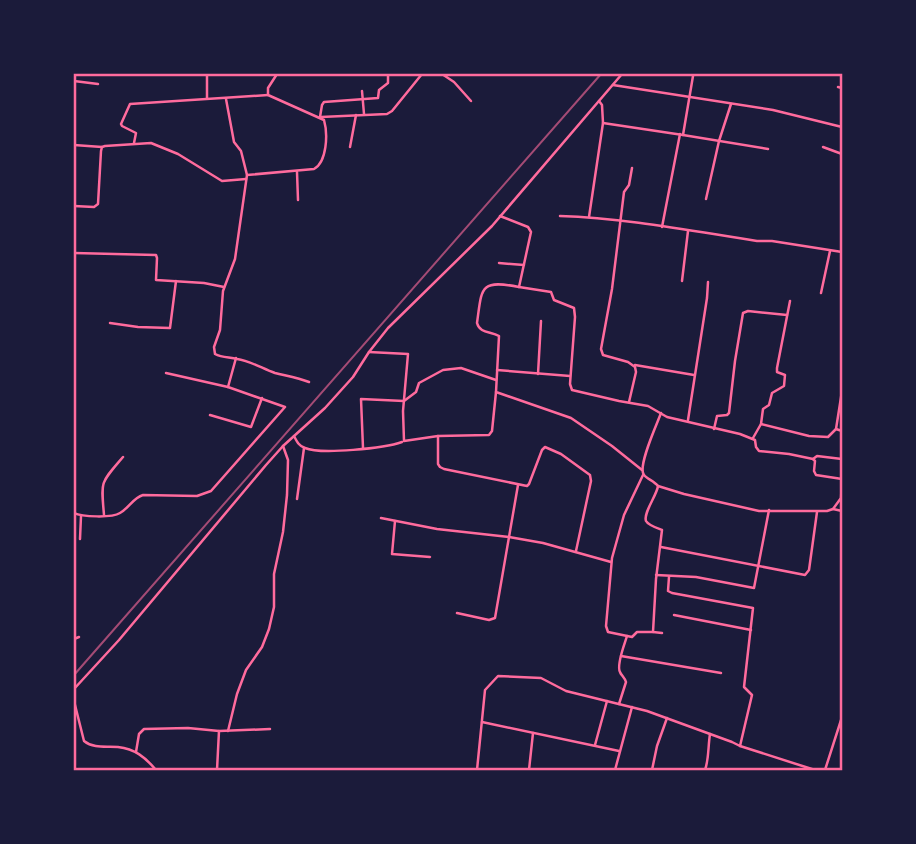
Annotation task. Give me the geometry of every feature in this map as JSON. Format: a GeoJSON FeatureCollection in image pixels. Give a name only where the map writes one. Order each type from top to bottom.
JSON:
{"type":"FeatureCollection","features":[{"type":"Feature","properties":{"kind":"street"},"geometry":{"type":"LineString","coordinates":[[206,99],[207,74]]}},
{"type":"Feature","properties":{"kind":"street"},"geometry":{"type":"LineString","coordinates":[[268,95],[268,88],[276,74]]}},
{"type":"Feature","properties":{"kind":"street"},"geometry":{"type":"LineString","coordinates":[[319,117],[324,102],[378,98],[379,90],[387,83],[388,74]]}},
{"type":"Feature","properties":{"kind":"street"},"geometry":{"type":"LineString","coordinates":[[319,117],[387,114],[422,74]]}},
{"type":"Feature","properties":{"kind":"street"},"geometry":{"type":"LineString","coordinates":[[442,74],[471,100]]}},
{"type":"Feature","properties":{"kind":"street"},"geometry":{"type":"LineString","coordinates":[[74,689],[119,640],[283,446],[325,408],[353,377],[388,328],[500,216],[622,74]]}},
{"type":"Feature","properties":{"kind":"street"},"geometry":{"type":"LineString","coordinates":[[662,227],[693,76]]}},
{"type":"Feature","properties":{"kind":"street"},"geometry":{"type":"LineString","coordinates":[[74,81],[99,84]]}},
{"type":"Feature","properties":{"kind":"street"},"geometry":{"type":"LineString","coordinates":[[613,85],[773,110],[842,127]]}},
{"type":"Feature","properties":{"kind":"street"},"geometry":{"type":"LineString","coordinates":[[362,91],[363,114]]}},
{"type":"Feature","properties":{"kind":"street"},"geometry":{"type":"LineString","coordinates":[[74,145],[102,147],[151,143],[171,151],[222,181],[317,168],[323,156],[326,124],[319,117],[268,95],[130,104],[121,124],[136,133],[134,144]]}},
{"type":"Feature","properties":{"kind":"street"},"geometry":{"type":"LineString","coordinates":[[226,98],[234,142],[241,151],[247,177],[235,259],[224,287],[215,354],[236,358],[309,382]]}},
{"type":"Feature","properties":{"kind":"street"},"geometry":{"type":"LineString","coordinates":[[589,217],[603,123],[602,105],[599,101]]}},
{"type":"Feature","properties":{"kind":"street"},"geometry":{"type":"LineString","coordinates":[[706,199],[719,141],[731,104]]}},
{"type":"Feature","properties":{"kind":"street"},"geometry":{"type":"LineString","coordinates":[[350,147],[356,115]]}},
{"type":"Feature","properties":{"kind":"street"},"geometry":{"type":"LineString","coordinates":[[603,123],[768,149]]}},
{"type":"Feature","properties":{"kind":"street"},"geometry":{"type":"LineString","coordinates":[[74,206],[94,207],[98,204],[102,147]]}},
{"type":"Feature","properties":{"kind":"street"},"geometry":{"type":"LineString","coordinates":[[823,147],[842,154]]}},
{"type":"Feature","properties":{"kind":"street"},"geometry":{"type":"LineString","coordinates":[[632,168],[629,185],[624,192],[602,352],[606,356],[632,364],[694,376]]}},
{"type":"Feature","properties":{"kind":"street"},"geometry":{"type":"LineString","coordinates":[[297,171],[299,200]]}},
{"type":"Feature","properties":{"kind":"street"},"geometry":{"type":"LineString","coordinates":[[500,216],[530,229],[519,287]]}},
{"type":"Feature","properties":{"kind":"street"},"geometry":{"type":"LineString","coordinates":[[560,216],[622,221],[842,252]]}},
{"type":"Feature","properties":{"kind":"street"},"geometry":{"type":"LineString","coordinates":[[682,281],[688,231]]}},
{"type":"Feature","properties":{"kind":"street"},"geometry":{"type":"LineString","coordinates":[[821,293],[830,251]]}},
{"type":"Feature","properties":{"kind":"street"},"geometry":{"type":"LineString","coordinates":[[74,253],[156,255],[156,280],[224,287]]}},
{"type":"Feature","properties":{"kind":"street"},"geometry":{"type":"LineString","coordinates":[[499,263],[524,265]]}},
{"type":"Feature","properties":{"kind":"street"},"geometry":{"type":"LineString","coordinates":[[110,323],[170,328],[176,281]]}},
{"type":"Feature","properties":{"kind":"street"},"geometry":{"type":"LineString","coordinates":[[687,421],[708,282]]}},
{"type":"Feature","properties":{"kind":"street"},"geometry":{"type":"LineString","coordinates":[[294,436],[304,448],[328,451],[394,445],[438,436],[491,434],[499,336],[481,331],[477,323],[483,288],[505,284],[551,292],[554,300],[574,308],[570,376],[572,390],[648,406],[667,417],[753,438]]}},
{"type":"Feature","properties":{"kind":"street"},"geometry":{"type":"LineString","coordinates":[[753,438],[761,424],[763,409],[769,405],[772,394],[783,386],[785,375],[777,369],[790,301]]}},
{"type":"Feature","properties":{"kind":"street"},"geometry":{"type":"LineString","coordinates":[[714,429],[717,416],[729,413],[743,313],[748,311],[787,315]]}},
{"type":"Feature","properties":{"kind":"street"},"geometry":{"type":"LineString","coordinates":[[538,374],[541,321]]}},
{"type":"Feature","properties":{"kind":"street"},"geometry":{"type":"LineString","coordinates":[[369,352],[408,354],[402,411],[404,442]]}},
{"type":"Feature","properties":{"kind":"street"},"geometry":{"type":"LineString","coordinates":[[228,387],[236,358]]}},
{"type":"Feature","properties":{"kind":"street"},"geometry":{"type":"LineString","coordinates":[[629,402],[636,372],[632,364]]}},
{"type":"Feature","properties":{"kind":"street"},"geometry":{"type":"LineString","coordinates":[[363,448],[361,399],[404,401],[416,392],[419,383],[443,370],[461,368],[497,380]]}},
{"type":"Feature","properties":{"kind":"street"},"geometry":{"type":"LineString","coordinates":[[497,370],[570,376]]}},
{"type":"Feature","properties":{"kind":"street"},"geometry":{"type":"LineString","coordinates":[[74,513],[81,516],[118,514],[136,497],[143,495],[197,496],[211,491],[285,409],[284,405],[228,387],[166,373]]}},
{"type":"Feature","properties":{"kind":"street"},"geometry":{"type":"LineString","coordinates":[[761,424],[828,438],[836,429],[842,390]]}},
{"type":"Feature","properties":{"kind":"street"},"geometry":{"type":"LineString","coordinates":[[496,392],[571,418],[642,470]]}},
{"type":"Feature","properties":{"kind":"street"},"geometry":{"type":"LineString","coordinates":[[210,415],[251,427],[262,398]]}},
{"type":"Feature","properties":{"kind":"street"},"geometry":{"type":"LineString","coordinates":[[661,413],[643,461],[643,475],[624,515],[611,562],[606,629],[608,632],[627,636],[633,636],[637,632],[662,633]]}},
{"type":"Feature","properties":{"kind":"street"},"geometry":{"type":"LineString","coordinates":[[836,429],[842,431]]}},
{"type":"Feature","properties":{"kind":"street"},"geometry":{"type":"LineString","coordinates":[[438,436],[440,467],[527,486],[545,447],[561,454],[590,475],[576,551]]}},
{"type":"Feature","properties":{"kind":"street"},"geometry":{"type":"LineString","coordinates":[[753,438],[759,451],[813,459],[815,456],[842,459]]}},
{"type":"Feature","properties":{"kind":"street"},"geometry":{"type":"LineString","coordinates":[[228,731],[237,694],[246,670],[262,647],[274,607],[274,574],[283,532],[289,460],[283,446]]}},
{"type":"Feature","properties":{"kind":"street"},"geometry":{"type":"LineString","coordinates":[[297,499],[304,448]]}},
{"type":"Feature","properties":{"kind":"street"},"geometry":{"type":"LineString","coordinates":[[104,515],[103,483],[107,474],[123,457]]}},
{"type":"Feature","properties":{"kind":"street"},"geometry":{"type":"LineString","coordinates":[[813,459],[817,475],[842,479],[841,498],[834,509]]}},
{"type":"Feature","properties":{"kind":"street"},"geometry":{"type":"LineString","coordinates":[[643,475],[658,486],[760,511],[842,511]]}},
{"type":"Feature","properties":{"kind":"street"},"geometry":{"type":"LineString","coordinates":[[457,613],[489,620],[495,618],[518,485]]}},
{"type":"Feature","properties":{"kind":"street"},"geometry":{"type":"LineString","coordinates":[[653,632],[662,530],[645,520],[658,486]]}},
{"type":"Feature","properties":{"kind":"street"},"geometry":{"type":"LineString","coordinates":[[656,575],[696,578],[754,588],[769,510]]}},
{"type":"Feature","properties":{"kind":"street"},"geometry":{"type":"LineString","coordinates":[[661,547],[805,575],[809,570],[817,512]]}},
{"type":"Feature","properties":{"kind":"street"},"geometry":{"type":"LineString","coordinates":[[80,539],[81,516]]}},
{"type":"Feature","properties":{"kind":"street"},"geometry":{"type":"LineString","coordinates":[[381,518],[437,529],[509,537],[576,551],[611,562]]}},
{"type":"Feature","properties":{"kind":"street"},"geometry":{"type":"LineString","coordinates":[[395,521],[392,554],[430,557]]}},
{"type":"Feature","properties":{"kind":"street"},"geometry":{"type":"LineString","coordinates":[[670,577],[668,591],[672,593],[753,608],[744,688],[751,692],[752,696],[740,746]]}},
{"type":"Feature","properties":{"kind":"street"},"geometry":{"type":"LineString","coordinates":[[674,615],[751,629]]}},
{"type":"Feature","properties":{"kind":"street"},"geometry":{"type":"LineString","coordinates":[[619,704],[626,682],[619,669],[627,636]]}},
{"type":"Feature","properties":{"kind":"street"},"geometry":{"type":"LineString","coordinates":[[74,639],[79,637]]}},
{"type":"Feature","properties":{"kind":"street"},"geometry":{"type":"LineString","coordinates":[[621,656],[721,673]]}},
{"type":"Feature","properties":{"kind":"street"},"geometry":{"type":"LineString","coordinates":[[477,771],[485,690],[498,676],[541,678],[566,691],[667,718],[815,771]]}},
{"type":"Feature","properties":{"kind":"street"},"geometry":{"type":"LineString","coordinates":[[74,701],[84,741],[89,745],[118,747],[136,752],[156,771]]}},
{"type":"Feature","properties":{"kind":"street"},"geometry":{"type":"LineString","coordinates":[[595,746],[607,701]]}},
{"type":"Feature","properties":{"kind":"street"},"geometry":{"type":"LineString","coordinates":[[615,771],[632,707]]}},
{"type":"Feature","properties":{"kind":"street"},"geometry":{"type":"LineString","coordinates":[[825,771],[842,717]]}},
{"type":"Feature","properties":{"kind":"street"},"geometry":{"type":"LineString","coordinates":[[652,771],[667,718]]}},
{"type":"Feature","properties":{"kind":"street"},"geometry":{"type":"LineString","coordinates":[[481,722],[619,751]]}},
{"type":"Feature","properties":{"kind":"street"},"geometry":{"type":"LineString","coordinates":[[136,752],[139,734],[144,729],[270,729]]}},
{"type":"Feature","properties":{"kind":"street"},"geometry":{"type":"LineString","coordinates":[[217,771],[219,731]]}},
{"type":"Feature","properties":{"kind":"street"},"geometry":{"type":"LineString","coordinates":[[529,771],[533,733]]}},
{"type":"Feature","properties":{"kind":"street"},"geometry":{"type":"LineString","coordinates":[[705,771],[710,734]]}},
{"type":"Feature","properties":{"kind":"waterway"},"geometry":{"type":"LineString","coordinates":[[74,766],[77,770]]}},
{"type":"Feature","properties":{"kind":"railway"},"geometry":{"type":"LineString","coordinates":[[74,675],[601,74]]}}]}
